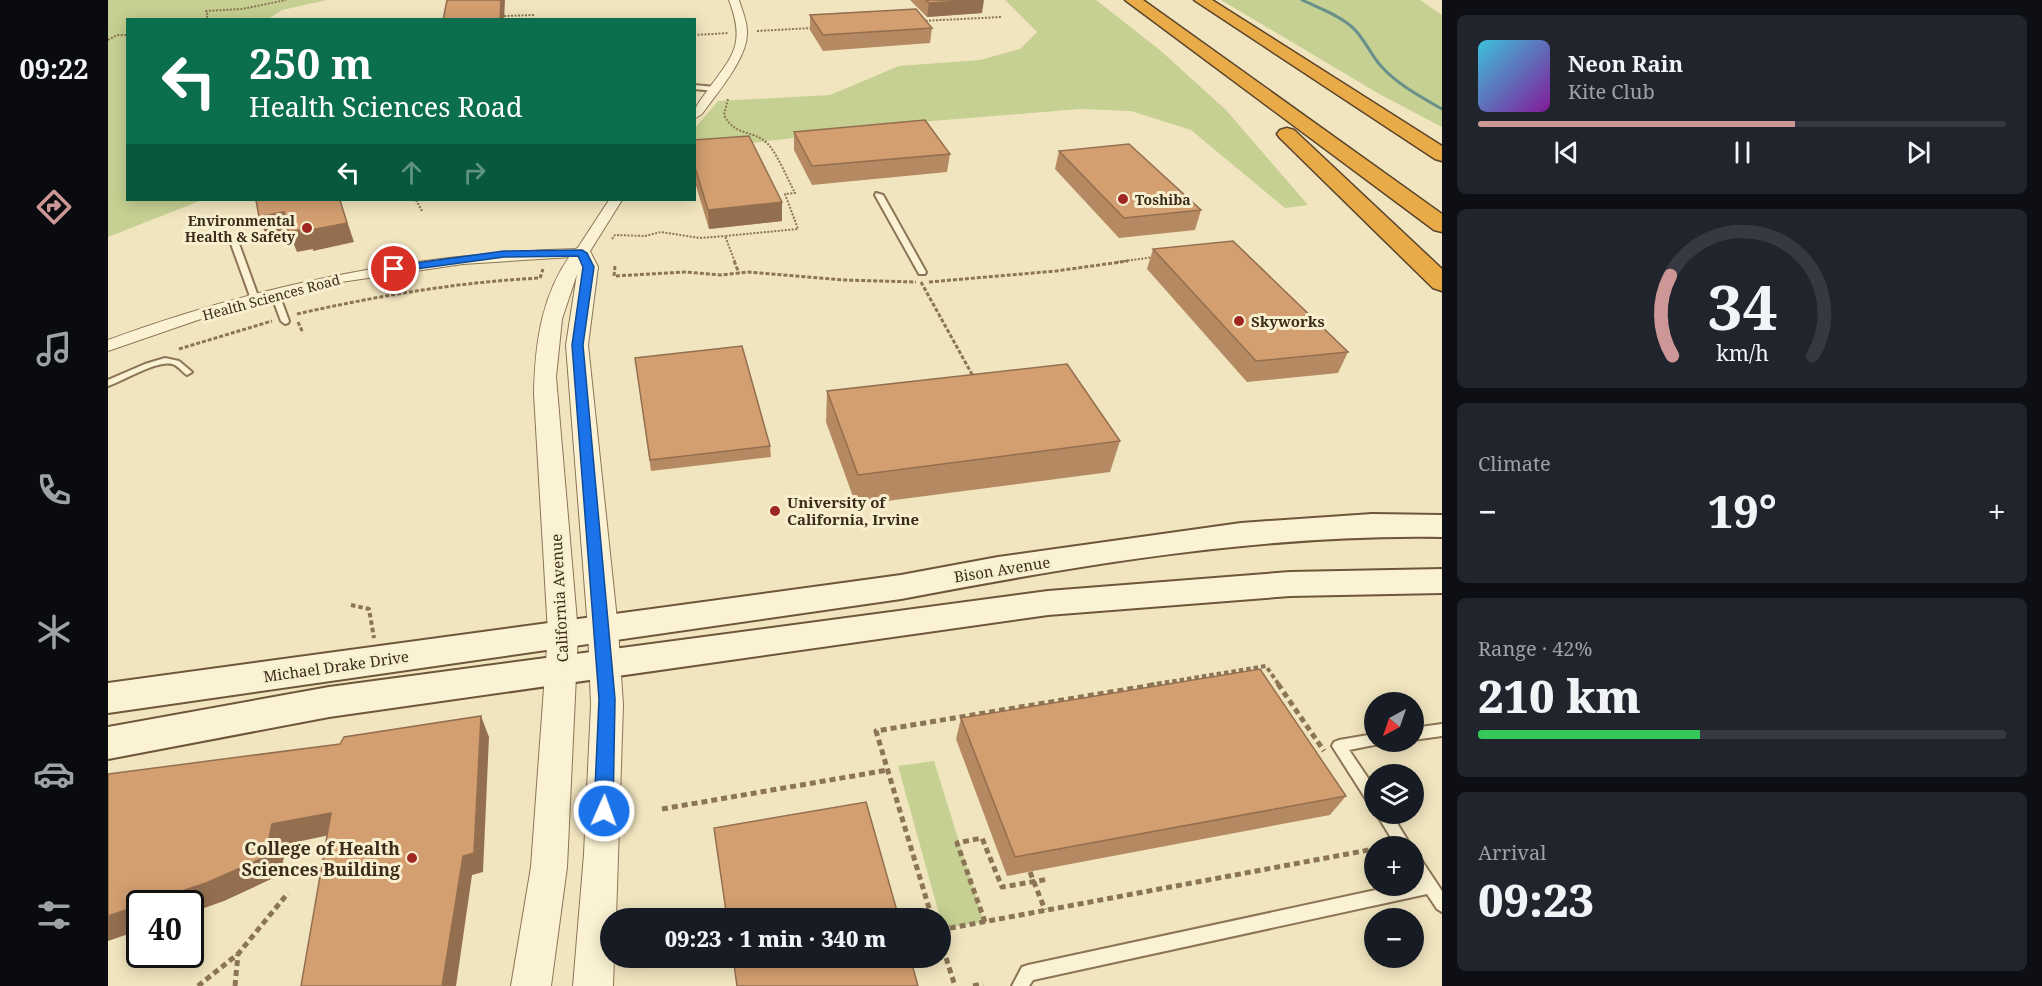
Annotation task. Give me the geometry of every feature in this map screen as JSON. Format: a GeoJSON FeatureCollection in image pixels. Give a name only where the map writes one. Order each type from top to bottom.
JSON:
{"type":"FeatureCollection","features":[{"type":"Feature","properties":{"kind":"highway"},"geometry":{"type":"LineString","coordinates":[[1133,0],[1442,225]]}},
{"type":"Feature","properties":{"kind":"highway"},"geometry":{"type":"LineString","coordinates":[[1202,0],[1442,155]]}},
{"type":"Feature","properties":{"kind":"highway"},"geometry":{"type":"LineString","coordinates":[[1202,52],[1442,283]]}},
{"type":"Feature","properties":{"kind":"highway"},"geometry":{"type":"LineString","coordinates":[[1298,62],[1442,141]]}},
{"type":"Feature","properties":{"kind":"main road","name":"Bison Avenue"},"geometry":{"type":"LineString","coordinates":[[563,633],[901,587],[998,569],[1241,534],[1372,525],[1442,526]]}},
{"type":"Feature","properties":{"kind":"main road"},"geometry":{"type":"LineString","coordinates":[[108,742],[329,702],[1048,603],[1290,584],[1442,581]]}},
{"type":"Feature","properties":{"kind":"main road","name":"Michael Drake Drive"},"geometry":{"type":"LineString","coordinates":[[108,698],[563,633]]}},
{"type":"Feature","properties":{"kind":"street"},"geometry":{"type":"LineString","coordinates":[[696,115],[735,62],[741,47],[743,32],[734,0]]}},
{"type":"Feature","properties":{"kind":"street"},"geometry":{"type":"LineString","coordinates":[[696,103],[710,94]]}},
{"type":"Feature","properties":{"kind":"street","name":"California Avenue"},"geometry":{"type":"LineString","coordinates":[[531,986],[549,867],[563,633],[545,364],[556,301],[570,265],[582,253],[614,201]]}},
{"type":"Feature","properties":{"kind":"street"},"geometry":{"type":"LineString","coordinates":[[582,253],[588,267],[577,345],[603,629],[607,705],[603,842],[593,986]]}},
{"type":"Feature","properties":{"kind":"street","name":"Health Sciences Road"},"geometry":{"type":"LineString","coordinates":[[108,346],[255,299],[362,273],[504,254],[582,253]]}},
{"type":"Feature","properties":{"kind":"lane"},"geometry":{"type":"LineString","coordinates":[[696,88],[710,94]]}},
{"type":"Feature","properties":{"kind":"lane"},"geometry":{"type":"LineString","coordinates":[[879,195],[919,272]]}},
{"type":"Feature","properties":{"kind":"lane"},"geometry":{"type":"LineString","coordinates":[[234,241],[255,299]]}},
{"type":"Feature","properties":{"kind":"lane"},"geometry":{"type":"LineString","coordinates":[[275,294],[284,320]]}},
{"type":"Feature","properties":{"kind":"lane"},"geometry":{"type":"LineString","coordinates":[[108,383],[160,362],[179,363],[187,372]]}},
{"type":"Feature","properties":{"kind":"lane"},"geometry":{"type":"LineString","coordinates":[[1424,732],[1442,730]]}},
{"type":"Feature","properties":{"kind":"lane"},"geometry":{"type":"LineString","coordinates":[[1364,742],[1339,746],[1364,785]]}},
{"type":"Feature","properties":{"kind":"lane"},"geometry":{"type":"LineString","coordinates":[[1424,877],[1442,904]]}},
{"type":"Feature","properties":{"kind":"lane"},"geometry":{"type":"LineString","coordinates":[[1020,986],[1028,973],[1430,886]]}},
{"type":"Feature","properties":{"kind":"path"},"geometry":{"type":"LineString","coordinates":[[206,18],[208,16],[206,11],[242,9],[285,0]]}},
{"type":"Feature","properties":{"kind":"path"},"geometry":{"type":"LineString","coordinates":[[504,16],[534,15]]}},
{"type":"Feature","properties":{"kind":"path"},"geometry":{"type":"LineString","coordinates":[[921,21],[1002,17]]}},
{"type":"Feature","properties":{"kind":"path"},"geometry":{"type":"LineString","coordinates":[[696,35],[821,27]]}},
{"type":"Feature","properties":{"kind":"path"},"geometry":{"type":"LineString","coordinates":[[108,40],[117,35],[126,34]]}},
{"type":"Feature","properties":{"kind":"path"},"geometry":{"type":"LineString","coordinates":[[609,242],[615,235],[645,236],[661,232],[700,238],[798,229],[785,194],[795,194],[768,144],[734,129],[724,115],[728,98],[710,94]]}},
{"type":"Feature","properties":{"kind":"path"},"geometry":{"type":"LineString","coordinates":[[417,201],[422,211]]}},
{"type":"Feature","properties":{"kind":"path"},"geometry":{"type":"LineString","coordinates":[[725,236],[739,273]]}},
{"type":"Feature","properties":{"kind":"path"},"geometry":{"type":"LineString","coordinates":[[303,333],[295,313],[426,288],[482,281],[540,278],[544,265]]}},
{"type":"Feature","properties":{"kind":"path"},"geometry":{"type":"LineString","coordinates":[[919,272],[976,382]]}},
{"type":"Feature","properties":{"kind":"path"},"geometry":{"type":"LineString","coordinates":[[171,351],[284,320]]}},
{"type":"Feature","properties":{"kind":"path"},"geometry":{"type":"LineString","coordinates":[[351,604],[369,609],[370,621],[375,631],[372,645]]}},
{"type":"Feature","properties":{"kind":"path"},"geometry":{"type":"LineString","coordinates":[[929,908],[876,730],[1266,666],[1330,761]]}},
{"type":"Feature","properties":{"kind":"path"},"geometry":{"type":"LineString","coordinates":[[662,809],[888,770]]}},
{"type":"Feature","properties":{"kind":"path"},"geometry":{"type":"LineString","coordinates":[[985,922],[957,843],[982,838],[1002,887],[1049,879]]}},
{"type":"Feature","properties":{"kind":"path"},"geometry":{"type":"LineString","coordinates":[[951,928],[1364,851]]}},
{"type":"Feature","properties":{"kind":"path"},"geometry":{"type":"LineString","coordinates":[[1030,872],[1045,910]]}},
{"type":"Feature","properties":{"kind":"path"},"geometry":{"type":"LineString","coordinates":[[198,986],[238,954],[288,893]]}},
{"type":"Feature","properties":{"kind":"path"},"geometry":{"type":"LineString","coordinates":[[235,986],[238,954]]}},
{"type":"Feature","properties":{"kind":"path"},"geometry":{"type":"LineString","coordinates":[[949,968],[955,986]]}},
{"type":"Feature","properties":{"kind":"path"},"geometry":{"type":"LineString","coordinates":[[973,986],[982,984]]}},
{"type":"Feature","properties":{"kind":"green space"},"geometry":{"type":"Polygon","coordinates":[[[108,0],[327,0],[282,10],[270,18],[126,18],[126,201],[199,201],[108,237],[108,0]]]}},
{"type":"Feature","properties":{"kind":"green space"},"geometry":{"type":"Polygon","coordinates":[[[1005,0],[1096,0],[1161,51],[1226,110],[1308,205],[1285,208],[1191,130],[1131,111],[1080,109],[932,121],[696,150],[696,127],[718,101],[830,95],[899,66],[980,60],[1020,49],[1037,32],[1005,0]]]}},
{"type":"Feature","properties":{"kind":"green space"},"geometry":{"type":"Polygon","coordinates":[[[1221,0],[1420,0],[1442,15],[1442,127],[1381,95],[1221,0]]]}},
{"type":"Feature","properties":{"kind":"green space"},"geometry":{"type":"Polygon","coordinates":[[[934,761],[984,922],[951,927],[951,908],[937,908],[898,766],[934,761]]]}},
{"type":"Feature","properties":{"kind":"building"},"geometry":{"type":"Polygon","coordinates":[[[447,0],[501,0],[500,18],[443,18],[447,0]]]}},
{"type":"Feature","properties":{"kind":"building"},"geometry":{"type":"Polygon","coordinates":[[[926,0],[976,0],[929,3],[926,0]]]}},
{"type":"Feature","properties":{"kind":"building"},"geometry":{"type":"Polygon","coordinates":[[[916,9],[932,28],[823,35],[810,15],[916,9]]]}},
{"type":"Feature","properties":{"kind":"building"},"geometry":{"type":"Polygon","coordinates":[[[925,120],[950,154],[812,166],[794,132],[925,120]]]}},
{"type":"Feature","properties":{"kind":"building"},"geometry":{"type":"Polygon","coordinates":[[[749,136],[782,202],[708,210],[696,171],[696,140],[749,136]]]}},
{"type":"Feature","properties":{"kind":"building"},"geometry":{"type":"Polygon","coordinates":[[[1129,144],[1201,210],[1124,218],[1059,151],[1129,144]]]}},
{"type":"Feature","properties":{"kind":"building"},"geometry":{"type":"Polygon","coordinates":[[[256,201],[340,201],[347,223],[289,232],[284,212],[259,217],[256,201]]]}},
{"type":"Feature","properties":{"kind":"building"},"geometry":{"type":"Polygon","coordinates":[[[1233,241],[1348,352],[1256,361],[1153,249],[1233,241]]]}},
{"type":"Feature","properties":{"kind":"building"},"geometry":{"type":"Polygon","coordinates":[[[742,346],[770,446],[650,460],[635,358],[742,346]]]}},
{"type":"Feature","properties":{"kind":"building"},"geometry":{"type":"Polygon","coordinates":[[[1067,364],[1120,441],[858,475],[827,391],[1067,364]]]}},
{"type":"Feature","properties":{"kind":"building"},"geometry":{"type":"Polygon","coordinates":[[[1260,669],[1346,796],[1015,857],[961,718],[1260,669]]]}},
{"type":"Feature","properties":{"kind":"building"},"geometry":{"type":"Polygon","coordinates":[[[481,716],[474,853],[463,856],[442,986],[301,986],[331,813],[272,824],[265,857],[206,883],[185,890],[126,890],[126,910],[108,916],[108,774],[340,744],[344,737],[481,716]]]}},
{"type":"Feature","properties":{"kind":"building"},"geometry":{"type":"Polygon","coordinates":[[[866,802],[896,908],[726,908],[714,828],[866,802]]]}},
{"type":"Feature","properties":{"kind":"building"},"geometry":{"type":"Polygon","coordinates":[[[735,968],[913,968],[918,986],[737,986],[735,968]]]}},
{"type":"Feature","properties":{"kind":"waterway"},"geometry":{"type":"LineString","coordinates":[[1302,0],[1346,22],[1360,35],[1388,73],[1410,90],[1442,109]]}},
{"type":"Feature","properties":{"kind":"place","name":"Toshiba"},"geometry":{"type":"Point","coordinates":[1123,199]}},
{"type":"Feature","properties":{"kind":"place","name":"Environmental Health & Safety"},"geometry":{"type":"Point","coordinates":[307,228]}},
{"type":"Feature","properties":{"kind":"place","name":"Skyworks"},"geometry":{"type":"Point","coordinates":[1239,321]}},
{"type":"Feature","properties":{"kind":"place","name":"University of California, Irvine"},"geometry":{"type":"Point","coordinates":[775,511]}},
{"type":"Feature","properties":{"kind":"place","name":"College of Health Sciences Building"},"geometry":{"type":"Point","coordinates":[412,858]}},
{"type":"Feature","properties":{"kind":"route"},"geometry":{"type":"LineString","coordinates":[[394,269],[504,254],[549,253],[582,253],[588,267],[577,345],[603,629],[607,699],[604,811]]}}]}
